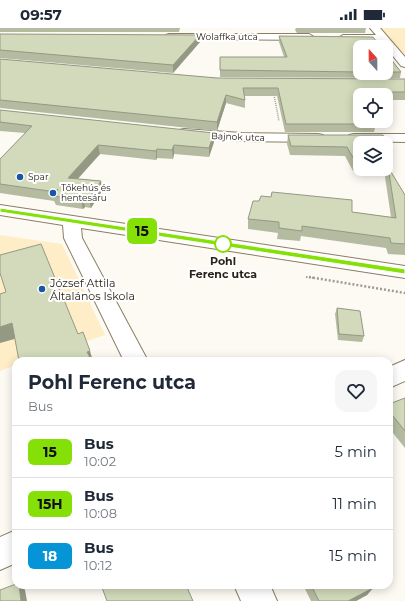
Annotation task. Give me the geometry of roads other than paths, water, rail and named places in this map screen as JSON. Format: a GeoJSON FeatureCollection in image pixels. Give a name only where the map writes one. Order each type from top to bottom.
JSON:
{"type":"FeatureCollection","features":[{"type":"Feature","properties":{"kind":"street"},"geometry":{"type":"LineString","coordinates":[[375,28],[405,64]]}},
{"type":"Feature","properties":{"kind":"street","name":"Wolaffka utca"},"geometry":{"type":"LineString","coordinates":[[160,37],[319,38]]}},
{"type":"Feature","properties":{"kind":"street"},"geometry":{"type":"LineString","coordinates":[[334,38],[382,38]]}},
{"type":"Feature","properties":{"kind":"street","name":"Bajnok utca"},"geometry":{"type":"LineString","coordinates":[[169,131],[207,136],[328,138]]}},
{"type":"Feature","properties":{"kind":"street"},"geometry":{"type":"LineString","coordinates":[[344,138],[405,138]]}},
{"type":"Feature","properties":{"kind":"street"},"geometry":{"type":"LineString","coordinates":[[0,210],[405,272]]}},
{"type":"Feature","properties":{"kind":"street"},"geometry":{"type":"LineString","coordinates":[[72,221],[73,238],[134,357]]}},
{"type":"Feature","properties":{"kind":"street"},"geometry":{"type":"LineString","coordinates":[[393,376],[405,370]]}},
{"type":"Feature","properties":{"kind":"street"},"geometry":{"type":"LineString","coordinates":[[0,554],[12,548]]}},
{"type":"Feature","properties":{"kind":"street"},"geometry":{"type":"LineString","coordinates":[[254,589],[260,601]]}},
{"type":"Feature","properties":{"kind":"place","name":"Spar"},"geometry":{"type":"Point","coordinates":[20,177]}},
{"type":"Feature","properties":{"kind":"place","name":"Tőkehús és hentesáru"},"geometry":{"type":"Point","coordinates":[53,193]}},
{"type":"Feature","properties":{"kind":"place","name":"Pohl Ferenc utca"},"geometry":{"type":"Point","coordinates":[223,244]}},
{"type":"Feature","properties":{"kind":"place","name":"József Attila Általános Iskola"},"geometry":{"type":"Point","coordinates":[42,289]}}]}
